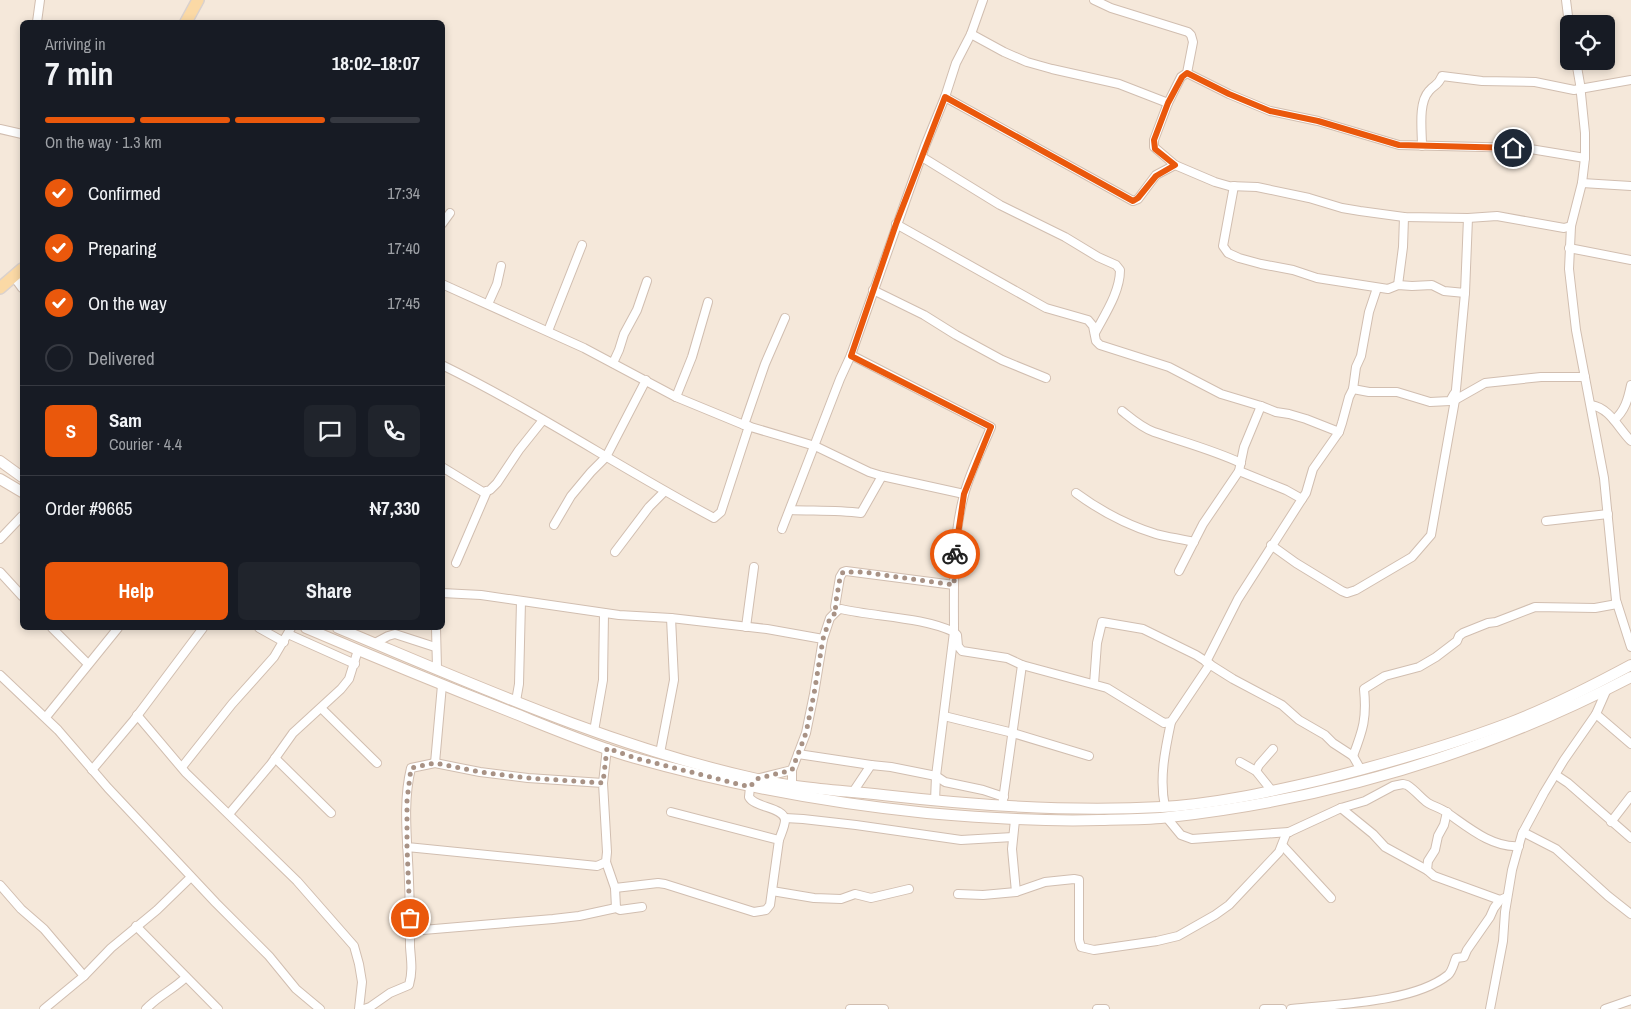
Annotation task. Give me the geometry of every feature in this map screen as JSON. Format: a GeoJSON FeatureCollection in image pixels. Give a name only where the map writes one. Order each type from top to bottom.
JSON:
{"type":"FeatureCollection","features":[{"type":"Feature","properties":{"kind":"main road"},"geometry":{"type":"LineString","coordinates":[[187,20],[198,0]]}},
{"type":"Feature","properties":{"kind":"main road"},"geometry":{"type":"LineString","coordinates":[[0,288],[18,273]]}},
{"type":"Feature","properties":{"kind":"main road"},"geometry":{"type":"LineString","coordinates":[[0,461],[20,476]]}},
{"type":"Feature","properties":{"kind":"main road"},"geometry":{"type":"LineString","coordinates":[[0,478],[20,491]]}},
{"type":"Feature","properties":{"kind":"main road"},"geometry":{"type":"LineString","coordinates":[[311,630],[442,685],[635,758],[862,806],[1016,820],[1079,821],[1167,818],[1230,809],[1358,783],[1454,754],[1529,726],[1631,677]]}},
{"type":"Feature","properties":{"kind":"main road"},"geometry":{"type":"LineString","coordinates":[[343,630],[594,731],[753,783],[934,801],[1003,802],[1057,809],[1165,807],[1272,792],[1361,770],[1433,750],[1511,722],[1593,685],[1631,665]]}},
{"type":"Feature","properties":{"kind":"street"},"geometry":{"type":"LineString","coordinates":[[37,20],[40,0]]}},
{"type":"Feature","properties":{"kind":"street"},"geometry":{"type":"LineString","coordinates":[[782,529],[840,379],[851,356],[927,140],[945,97],[956,63],[971,34],[983,0]]}},
{"type":"Feature","properties":{"kind":"street"},"geometry":{"type":"LineString","coordinates":[[1094,0],[1111,8],[1188,32],[1191,35],[1194,42],[1187,73],[1182,77],[1168,103],[1154,140],[1155,149],[1175,165],[1215,182],[1234,186],[1257,187],[1309,198],[1342,208],[1404,217],[1508,217],[1567,227]]}},
{"type":"Feature","properties":{"kind":"street"},"geometry":{"type":"LineString","coordinates":[[1566,0],[1568,15]]}},
{"type":"Feature","properties":{"kind":"street"},"geometry":{"type":"LineString","coordinates":[[971,34],[1027,62],[1119,84],[1168,103]]}},
{"type":"Feature","properties":{"kind":"street"},"geometry":{"type":"LineString","coordinates":[[1578,70],[1585,134],[1585,158],[1582,183],[1567,227],[1570,235],[1569,269],[1576,330],[1601,461],[1608,514],[1613,580],[1617,604],[1631,647]]}},
{"type":"Feature","properties":{"kind":"street"},"geometry":{"type":"LineString","coordinates":[[1187,73],[1229,94],[1270,111],[1318,121],[1399,145],[1524,148],[1585,158]]}},
{"type":"Feature","properties":{"kind":"street"},"geometry":{"type":"LineString","coordinates":[[1422,146],[1422,109],[1428,91],[1436,86],[1442,76],[1482,81],[1535,82],[1568,88],[1631,80]]}},
{"type":"Feature","properties":{"kind":"street"},"geometry":{"type":"LineString","coordinates":[[945,97],[1133,201],[1138,198],[1156,176],[1175,165]]}},
{"type":"Feature","properties":{"kind":"street"},"geometry":{"type":"LineString","coordinates":[[0,129],[20,134]]}},
{"type":"Feature","properties":{"kind":"street"},"geometry":{"type":"LineString","coordinates":[[922,157],[1000,205],[1116,265],[1120,270],[1120,275],[1114,297],[1095,334]]}},
{"type":"Feature","properties":{"kind":"street"},"geometry":{"type":"LineString","coordinates":[[1582,183],[1631,186]]}},
{"type":"Feature","properties":{"kind":"street"},"geometry":{"type":"LineString","coordinates":[[1234,186],[1223,246],[1228,253],[1239,258],[1294,270],[1317,278],[1388,289],[1398,285],[1432,285],[1444,291],[1465,293]]}},
{"type":"Feature","properties":{"kind":"street"},"geometry":{"type":"LineString","coordinates":[[445,220],[450,212]]}},
{"type":"Feature","properties":{"kind":"street"},"geometry":{"type":"LineString","coordinates":[[1398,285],[1403,247],[1404,217]]}},
{"type":"Feature","properties":{"kind":"street"},"geometry":{"type":"LineString","coordinates":[[1272,545],[1296,563],[1347,593],[1356,590],[1412,557],[1431,535],[1456,400],[1465,293],[1468,218]]}},
{"type":"Feature","properties":{"kind":"street"},"geometry":{"type":"LineString","coordinates":[[896,224],[1046,308],[1088,320],[1093,326],[1096,341],[1100,345],[1169,367],[1221,394],[1276,412],[1306,419],[1338,432]]}},
{"type":"Feature","properties":{"kind":"street"},"geometry":{"type":"LineString","coordinates":[[548,331],[582,246]]}},
{"type":"Feature","properties":{"kind":"street"},"geometry":{"type":"LineString","coordinates":[[1569,248],[1631,260]]}},
{"type":"Feature","properties":{"kind":"street"},"geometry":{"type":"LineString","coordinates":[[488,304],[497,284],[501,266]]}},
{"type":"Feature","properties":{"kind":"street"},"geometry":{"type":"LineString","coordinates":[[614,363],[624,334],[637,310],[647,282]]}},
{"type":"Feature","properties":{"kind":"street"},"geometry":{"type":"LineString","coordinates":[[445,285],[548,331],[614,363],[676,397],[746,426],[815,446],[869,472],[964,494]]}},
{"type":"Feature","properties":{"kind":"street"},"geometry":{"type":"LineString","coordinates":[[1210,664],[1206,662],[1235,604],[1306,494],[1313,469],[1338,432],[1353,389],[1369,312],[1377,288]]}},
{"type":"Feature","properties":{"kind":"street"},"geometry":{"type":"LineString","coordinates":[[873,290],[924,315],[1002,360],[1046,378]]}},
{"type":"Feature","properties":{"kind":"street"},"geometry":{"type":"LineString","coordinates":[[676,397],[692,357],[708,302]]}},
{"type":"Feature","properties":{"kind":"street"},"geometry":{"type":"LineString","coordinates":[[445,366],[516,403],[664,492],[714,518],[719,516],[765,364],[785,318]]}},
{"type":"Feature","properties":{"kind":"street"},"geometry":{"type":"LineString","coordinates":[[851,356],[991,427],[964,494],[957,532],[954,566],[954,632],[934,801]]}},
{"type":"Feature","properties":{"kind":"street"},"geometry":{"type":"LineString","coordinates":[[1456,400],[1485,383],[1541,377],[1585,377]]}},
{"type":"Feature","properties":{"kind":"street"},"geometry":{"type":"LineString","coordinates":[[554,525],[571,496],[606,457],[646,380]]}},
{"type":"Feature","properties":{"kind":"street"},"geometry":{"type":"LineString","coordinates":[[1614,420],[1625,408],[1631,385]]}},
{"type":"Feature","properties":{"kind":"street"},"geometry":{"type":"LineString","coordinates":[[1353,389],[1369,392],[1397,392],[1430,402],[1450,401],[1456,390]]}},
{"type":"Feature","properties":{"kind":"street"},"geometry":{"type":"LineString","coordinates":[[1591,405],[1601,407],[1631,441]]}},
{"type":"Feature","properties":{"kind":"street"},"geometry":{"type":"LineString","coordinates":[[1179,571],[1194,542],[1240,467],[1247,438],[1261,406]]}},
{"type":"Feature","properties":{"kind":"street"},"geometry":{"type":"LineString","coordinates":[[1122,411],[1142,426],[1154,432],[1178,439],[1240,467],[1302,499]]}},
{"type":"Feature","properties":{"kind":"street"},"geometry":{"type":"LineString","coordinates":[[456,563],[487,491],[498,483],[519,450],[543,420]]}},
{"type":"Feature","properties":{"kind":"street"},"geometry":{"type":"LineString","coordinates":[[445,468],[483,492],[487,491]]}},
{"type":"Feature","properties":{"kind":"street"},"geometry":{"type":"LineString","coordinates":[[790,510],[861,512],[882,476]]}},
{"type":"Feature","properties":{"kind":"street"},"geometry":{"type":"LineString","coordinates":[[615,552],[649,507],[664,492]]}},
{"type":"Feature","properties":{"kind":"street"},"geometry":{"type":"LineString","coordinates":[[1076,493],[1120,519],[1150,532],[1194,542]]}},
{"type":"Feature","properties":{"kind":"street"},"geometry":{"type":"LineString","coordinates":[[1546,521],[1608,514]]}},
{"type":"Feature","properties":{"kind":"street"},"geometry":{"type":"LineString","coordinates":[[0,539],[20,518]]}},
{"type":"Feature","properties":{"kind":"street"},"geometry":{"type":"LineString","coordinates":[[746,626],[754,567]]}},
{"type":"Feature","properties":{"kind":"street"},"geometry":{"type":"LineString","coordinates":[[838,610],[835,607],[840,578],[843,572],[846,571],[954,585]]}},
{"type":"Feature","properties":{"kind":"street"},"geometry":{"type":"LineString","coordinates":[[0,572],[20,594]]}},
{"type":"Feature","properties":{"kind":"street"},"geometry":{"type":"LineString","coordinates":[[445,593],[481,594],[604,613],[746,626],[823,639]]}},
{"type":"Feature","properties":{"kind":"street"},"geometry":{"type":"LineString","coordinates":[[516,701],[519,684],[521,601]]}},
{"type":"Feature","properties":{"kind":"street"},"geometry":{"type":"LineString","coordinates":[[1353,756],[1362,733],[1366,711],[1364,689],[1385,676],[1419,667],[1442,654],[1463,633],[1488,622],[1496,622],[1517,615],[1528,609],[1535,607],[1595,608],[1617,604]]}},
{"type":"Feature","properties":{"kind":"street"},"geometry":{"type":"LineString","coordinates":[[792,786],[792,770],[806,733],[823,639],[830,618],[841,609],[862,614],[908,620],[954,632],[957,635],[958,646],[962,651],[1007,658],[1022,666],[1107,688],[1164,723],[1171,722]]}},
{"type":"Feature","properties":{"kind":"street"},"geometry":{"type":"LineString","coordinates":[[594,731],[603,680],[604,613]]}},
{"type":"Feature","properties":{"kind":"street"},"geometry":{"type":"LineString","coordinates":[[660,753],[674,680],[671,618]]}},
{"type":"Feature","properties":{"kind":"street"},"geometry":{"type":"LineString","coordinates":[[1094,684],[1097,643],[1102,622],[1143,629],[1196,655],[1233,679],[1282,706],[1299,720],[1325,735],[1332,743],[1353,756],[1361,770]]}},
{"type":"Feature","properties":{"kind":"street"},"geometry":{"type":"LineString","coordinates":[[54,630],[88,664]]}},
{"type":"Feature","properties":{"kind":"street"},"geometry":{"type":"LineString","coordinates":[[46,717],[116,630]]}},
{"type":"Feature","properties":{"kind":"street"},"geometry":{"type":"LineString","coordinates":[[92,770],[202,630]]}},
{"type":"Feature","properties":{"kind":"street"},"geometry":{"type":"LineString","coordinates":[[263,630],[284,642]]}},
{"type":"Feature","properties":{"kind":"street"},"geometry":{"type":"LineString","coordinates":[[436,630],[437,668]]}},
{"type":"Feature","properties":{"kind":"street"},"geometry":{"type":"LineString","coordinates":[[182,768],[232,704],[274,657],[290,631],[355,664]]}},
{"type":"Feature","properties":{"kind":"street"},"geometry":{"type":"LineString","coordinates":[[375,643],[395,634],[435,647]]}},
{"type":"Feature","properties":{"kind":"street"},"geometry":{"type":"LineString","coordinates":[[229,814],[293,733],[321,708],[349,678],[358,650]]}},
{"type":"Feature","properties":{"kind":"street"},"geometry":{"type":"LineString","coordinates":[[1165,807],[1162,792],[1163,772],[1171,722],[1210,664]]}},
{"type":"Feature","properties":{"kind":"street"},"geometry":{"type":"LineString","coordinates":[[798,754],[891,767],[936,776],[945,782],[983,790],[1003,802],[1022,666]]}},
{"type":"Feature","properties":{"kind":"street"},"geometry":{"type":"LineString","coordinates":[[0,675],[20,696],[46,717],[92,770],[191,877],[269,956],[296,989],[320,1009]]}},
{"type":"Feature","properties":{"kind":"street"},"geometry":{"type":"LineString","coordinates":[[435,763],[442,685]]}},
{"type":"Feature","properties":{"kind":"street"},"geometry":{"type":"LineString","coordinates":[[1490,1009],[1503,941],[1504,899],[1523,832],[1544,793],[1578,738],[1596,714],[1607,689]]}},
{"type":"Feature","properties":{"kind":"street"},"geometry":{"type":"LineString","coordinates":[[321,708],[377,763]]}},
{"type":"Feature","properties":{"kind":"street"},"geometry":{"type":"LineString","coordinates":[[1596,714],[1631,744]]}},
{"type":"Feature","properties":{"kind":"street"},"geometry":{"type":"LineString","coordinates":[[137,715],[182,768],[297,881],[354,946],[362,982],[359,1009]]}},
{"type":"Feature","properties":{"kind":"street"},"geometry":{"type":"LineString","coordinates":[[944,716],[1013,732],[1089,756]]}},
{"type":"Feature","properties":{"kind":"street"},"geometry":{"type":"LineString","coordinates":[[607,748],[603,783],[606,862],[615,888],[616,908]]}},
{"type":"Feature","properties":{"kind":"street"},"geometry":{"type":"LineString","coordinates":[[1256,771],[1259,764],[1273,749]]}},
{"type":"Feature","properties":{"kind":"street"},"geometry":{"type":"LineString","coordinates":[[275,758],[331,813]]}},
{"type":"Feature","properties":{"kind":"street"},"geometry":{"type":"LineString","coordinates":[[1240,762],[1256,771],[1272,792]]}},
{"type":"Feature","properties":{"kind":"street"},"geometry":{"type":"LineString","coordinates":[[364,1009],[390,993],[410,984],[412,961],[410,949],[407,800],[411,768],[435,763],[480,772],[528,778],[603,783]]}},
{"type":"Feature","properties":{"kind":"street"},"geometry":{"type":"LineString","coordinates":[[852,792],[871,765]]}},
{"type":"Feature","properties":{"kind":"street"},"geometry":{"type":"LineString","coordinates":[[792,770],[753,783],[749,797],[752,802],[780,812],[785,818],[824,821],[961,840],[1013,837]]}},
{"type":"Feature","properties":{"kind":"street"},"geometry":{"type":"LineString","coordinates":[[1556,775],[1568,783],[1631,838]]}},
{"type":"Feature","properties":{"kind":"street"},"geometry":{"type":"LineString","coordinates":[[1167,818],[1182,835],[1192,839],[1289,832],[1341,808],[1365,801],[1393,786],[1403,784],[1407,785],[1428,803],[1447,812],[1468,828],[1502,845],[1508,847],[1519,846]]}},
{"type":"Feature","properties":{"kind":"street"},"geometry":{"type":"LineString","coordinates":[[1611,822],[1631,796]]}},
{"type":"Feature","properties":{"kind":"street"},"geometry":{"type":"LineString","coordinates":[[1341,808],[1386,847],[1428,870],[1434,876],[1504,899]]}},
{"type":"Feature","properties":{"kind":"street"},"geometry":{"type":"LineString","coordinates":[[671,812],[779,840]]}},
{"type":"Feature","properties":{"kind":"street"},"geometry":{"type":"LineString","coordinates":[[1428,870],[1428,861],[1435,850],[1447,812]]}},
{"type":"Feature","properties":{"kind":"street"},"geometry":{"type":"LineString","coordinates":[[615,888],[658,883],[666,884],[754,912],[766,910],[770,905],[779,840],[785,818]]}},
{"type":"Feature","properties":{"kind":"street"},"geometry":{"type":"LineString","coordinates":[[1016,820],[1012,849],[1016,892]]}},
{"type":"Feature","properties":{"kind":"street"},"geometry":{"type":"LineString","coordinates":[[958,894],[983,895],[1016,892],[1045,882],[1077,879],[1080,883],[1078,940],[1081,947],[1094,950],[1157,941],[1178,936],[1222,910],[1278,854],[1289,832]]}},
{"type":"Feature","properties":{"kind":"street"},"geometry":{"type":"LineString","coordinates":[[1523,832],[1556,849],[1631,914]]}},
{"type":"Feature","properties":{"kind":"street"},"geometry":{"type":"LineString","coordinates":[[1283,846],[1331,898]]}},
{"type":"Feature","properties":{"kind":"street"},"geometry":{"type":"LineString","coordinates":[[407,847],[594,866],[606,862]]}},
{"type":"Feature","properties":{"kind":"street"},"geometry":{"type":"LineString","coordinates":[[44,1009],[84,976],[98,960],[157,910],[191,877]]}},
{"type":"Feature","properties":{"kind":"street"},"geometry":{"type":"LineString","coordinates":[[0,885],[21,909],[44,930],[84,976]]}},
{"type":"Feature","properties":{"kind":"street"},"geometry":{"type":"LineString","coordinates":[[772,891],[814,898],[841,899],[855,894],[871,898],[909,889]]}},
{"type":"Feature","properties":{"kind":"street"},"geometry":{"type":"LineString","coordinates":[[1292,1009],[1401,996],[1424,989],[1449,974],[1456,958],[1464,957],[1494,908],[1504,899]]}},
{"type":"Feature","properties":{"kind":"street"},"geometry":{"type":"LineString","coordinates":[[410,931],[553,920],[616,908],[620,910],[642,907]]}},
{"type":"Feature","properties":{"kind":"street"},"geometry":{"type":"LineString","coordinates":[[136,926],[218,1009]]}},
{"type":"Feature","properties":{"kind":"street"},"geometry":{"type":"LineString","coordinates":[[146,1009],[153,1001],[178,985],[186,977]]}},
{"type":"Feature","properties":{"kind":"street"},"geometry":{"type":"LineString","coordinates":[[1605,1009],[1631,1000]]}},
{"type":"Feature","properties":{"kind":"street"},"geometry":{"type":"LineString","coordinates":[[850,1009],[884,1009]]}},
{"type":"Feature","properties":{"kind":"street"},"geometry":{"type":"LineString","coordinates":[[1099,1009],[1105,1009]]}},
{"type":"Feature","properties":{"kind":"street"},"geometry":{"type":"LineString","coordinates":[[1264,1009],[1282,1009]]}},
{"type":"Feature","properties":{"kind":"shaded area"},"geometry":{"type":"Polygon","coordinates":[[[0,0],[1631,0],[1631,1009],[0,1009],[0,0]]]}},
{"type":"Feature","properties":{"kind":"way so far"},"geometry":{"type":"LineString","coordinates":[[410,918],[407,800],[411,768],[435,763],[480,772],[528,778],[603,783],[607,748],[635,758],[750,787],[756,779],[792,770],[806,733],[823,639],[830,618],[838,610],[835,607],[840,578],[843,572],[863,572],[954,585],[955,554]]}},
{"type":"Feature","properties":{"kind":"route"},"geometry":{"type":"LineString","coordinates":[[955,554],[964,494],[991,427],[851,356],[896,224],[945,97],[1133,201],[1138,198],[1156,176],[1175,165],[1155,149],[1154,140],[1168,103],[1182,77],[1187,73],[1229,94],[1270,111],[1318,121],[1399,145],[1513,148]]}}]}
